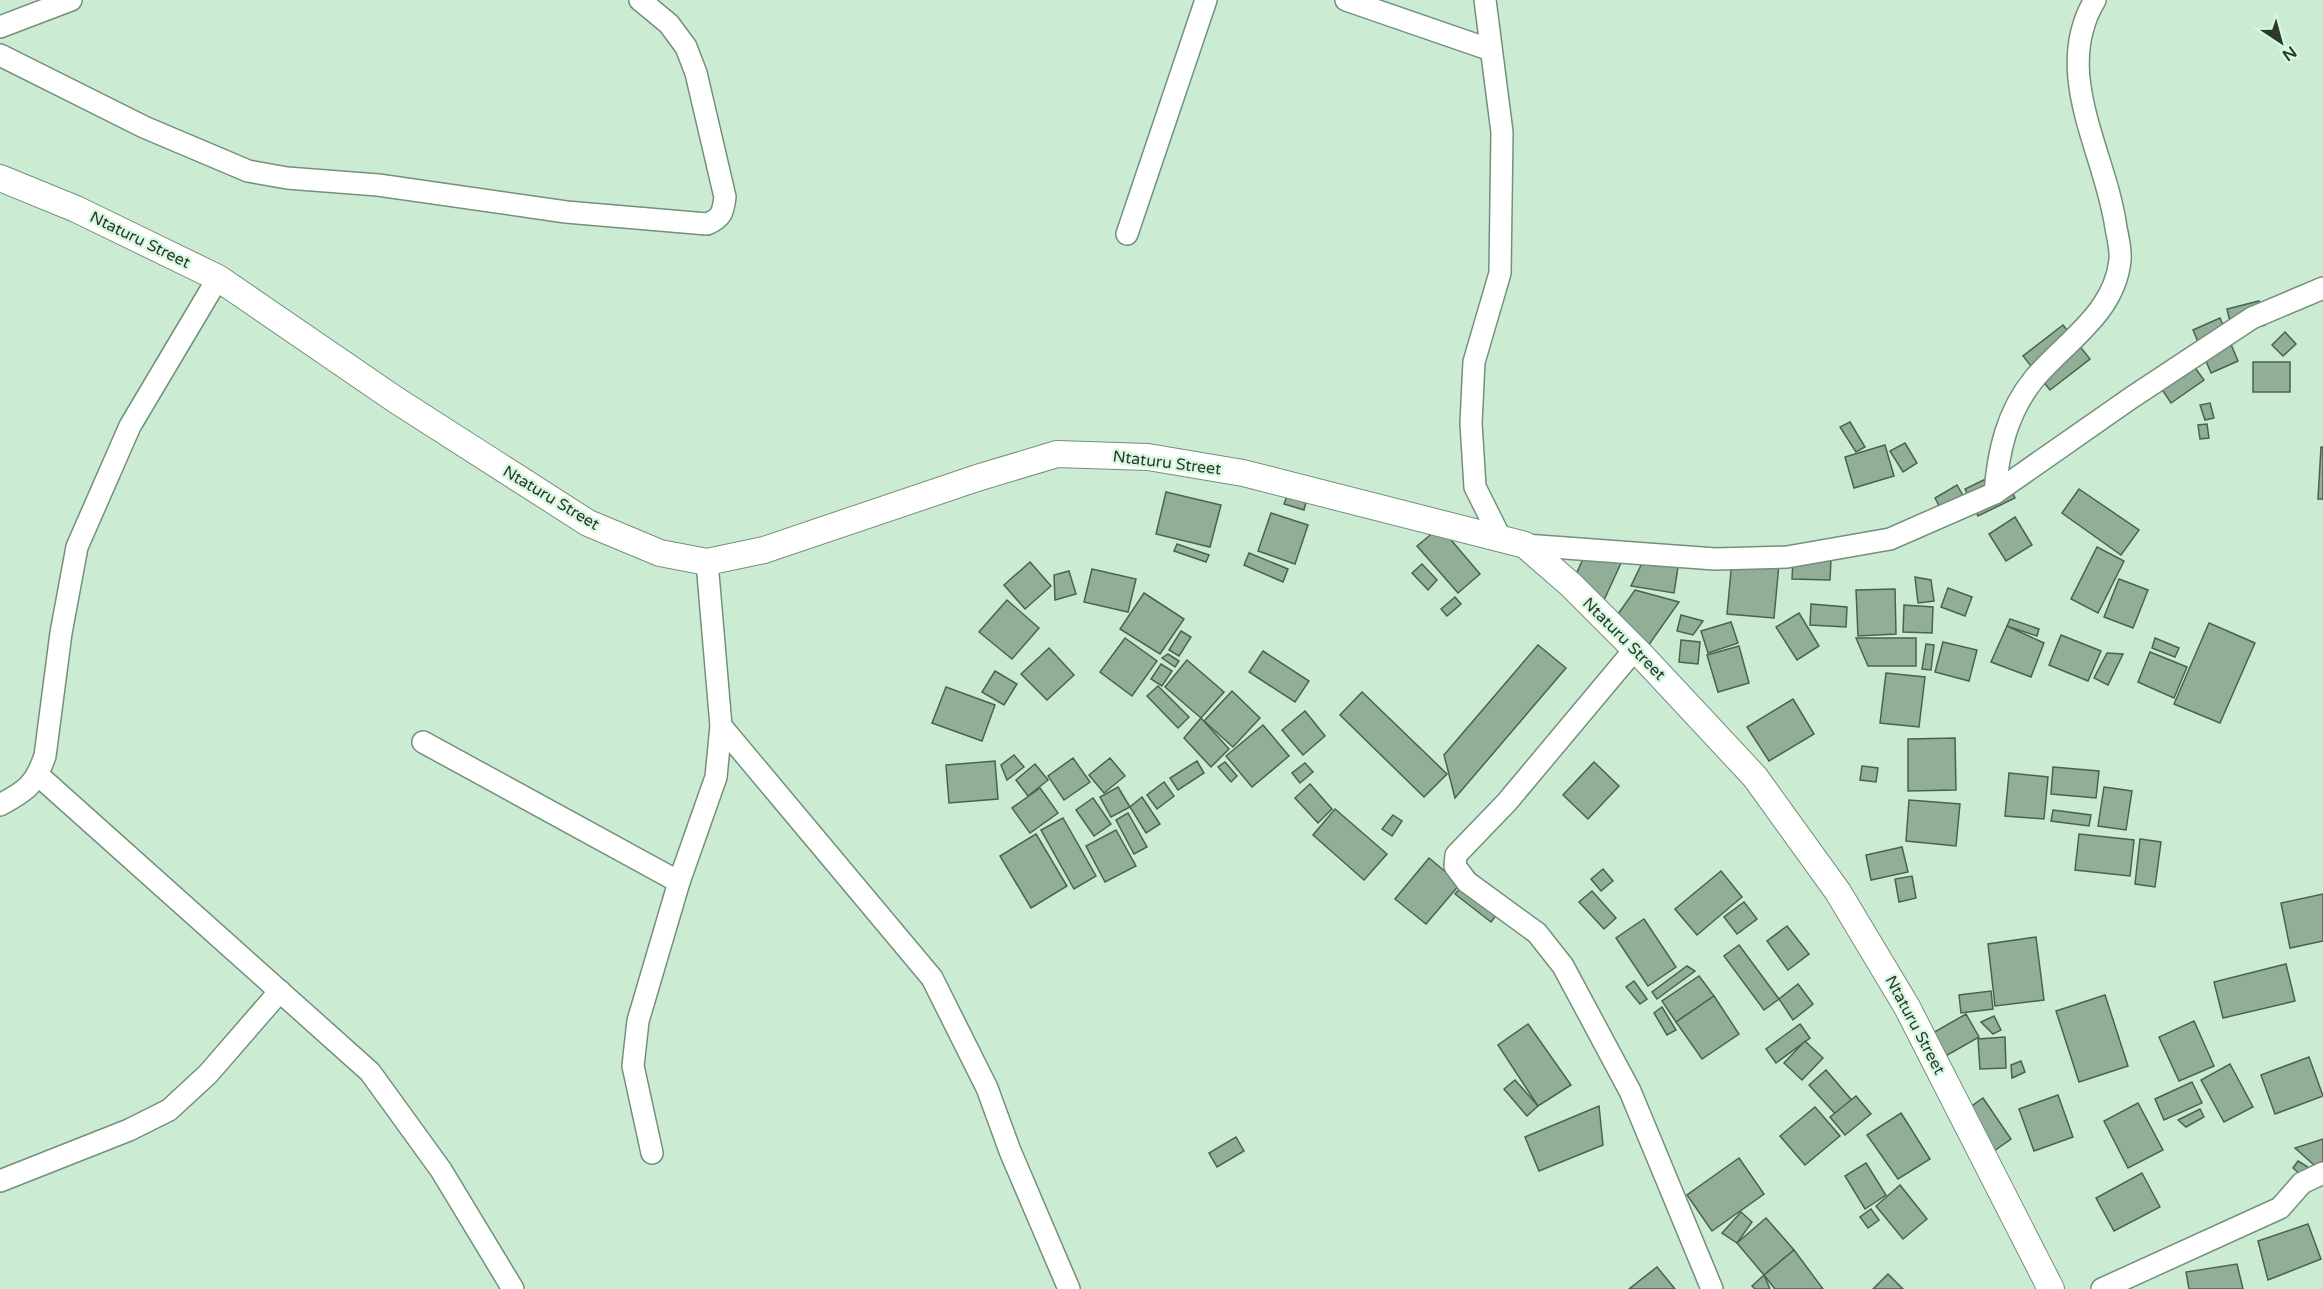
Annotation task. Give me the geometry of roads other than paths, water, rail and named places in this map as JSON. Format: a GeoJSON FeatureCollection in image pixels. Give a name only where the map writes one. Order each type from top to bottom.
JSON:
{"type":"FeatureCollection","features":[{"type":"Feature","properties":{"kind":"street"},"geometry":{"type":"LineString","coordinates":[[0,27],[71,0]]}},
{"type":"Feature","properties":{"kind":"street"},"geometry":{"type":"LineString","coordinates":[[0,55],[144,127],[248,171],[287,178],[378,185],[566,212],[707,224],[717,220],[723,212],[726,197],[696,73],[686,47],[669,24],[640,0]]}},
{"type":"Feature","properties":{"kind":"street"},"geometry":{"type":"LineString","coordinates":[[1127,234],[1206,0]]}},
{"type":"Feature","properties":{"kind":"street"},"geometry":{"type":"LineString","coordinates":[[1346,0],[1491,50]]}},
{"type":"Feature","properties":{"kind":"street"},"geometry":{"type":"LineString","coordinates":[[1485,0],[1502,132],[1500,273],[1474,362],[1471,423],[1475,487],[1500,537]]}},
{"type":"Feature","properties":{"kind":"street"},"geometry":{"type":"LineString","coordinates":[[1995,494],[1998,455],[2008,423],[2033,381],[2100,312],[2114,287],[2120,259],[2114,209],[2083,105],[2078,72],[2078,44],[2095,0]]}},
{"type":"Feature","properties":{"kind":"street","name":"Ntaturu Street"},"geometry":{"type":"LineString","coordinates":[[0,178],[76,209],[218,278],[396,400],[588,523],[660,553],[707,562],[764,550],[977,478],[1057,454],[1148,458],[1243,473],[1500,537],[1526,546],[1635,649],[1755,777],[1838,891],[1907,1007],[2051,1289]]}},
{"type":"Feature","properties":{"kind":"street"},"geometry":{"type":"LineString","coordinates":[[0,805],[27,790],[38,775],[45,756],[61,633],[77,547],[130,426],[218,278]]}},
{"type":"Feature","properties":{"kind":"street"},"geometry":{"type":"LineString","coordinates":[[1526,546],[1715,559],[1787,556],[1890,539],[1995,494],[2131,398],[2252,318],[2323,288]]}},
{"type":"Feature","properties":{"kind":"street"},"geometry":{"type":"LineString","coordinates":[[652,1153],[633,1066],[636,1032],[655,958],[716,777],[721,726],[707,562]]}},
{"type":"Feature","properties":{"kind":"street"},"geometry":{"type":"LineString","coordinates":[[1635,649],[1507,802],[1456,855],[1455,866],[1467,882],[1537,933],[1563,966],[1630,1091],[1712,1289]]}},
{"type":"Feature","properties":{"kind":"street"},"geometry":{"type":"LineString","coordinates":[[721,726],[932,978],[987,1088],[1014,1162],[1069,1289]]}},
{"type":"Feature","properties":{"kind":"street"},"geometry":{"type":"LineString","coordinates":[[423,742],[679,882]]}},
{"type":"Feature","properties":{"kind":"street"},"geometry":{"type":"LineString","coordinates":[[38,775],[370,1072],[441,1170],[513,1289]]}},
{"type":"Feature","properties":{"kind":"street"},"geometry":{"type":"LineString","coordinates":[[0,1181],[129,1130],[169,1110],[208,1074],[280,991]]}},
{"type":"Feature","properties":{"kind":"street"},"geometry":{"type":"LineString","coordinates":[[2102,1289],[2280,1208],[2302,1183],[2323,1173]]}}]}
